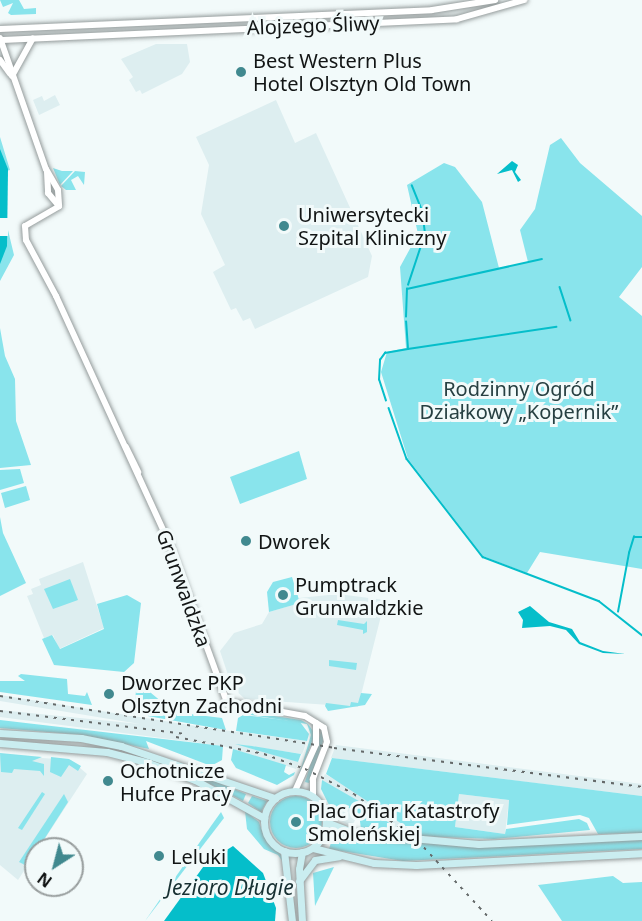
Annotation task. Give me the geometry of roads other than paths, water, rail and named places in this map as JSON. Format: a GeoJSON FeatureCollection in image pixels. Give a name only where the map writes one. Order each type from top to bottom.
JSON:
{"type":"FeatureCollection","features":[{"type":"Feature","properties":{"kind":"main road"},"geometry":{"type":"LineString","coordinates":[[0,733],[81,738],[121,746],[275,798],[295,791],[313,797],[325,813],[323,837],[313,848],[302,852],[284,851]]}},
{"type":"Feature","properties":{"kind":"main road"},"geometry":{"type":"LineString","coordinates":[[0,743],[107,752],[146,762],[211,787],[264,818]]}},
{"type":"Feature","properties":{"kind":"main road"},"geometry":{"type":"LineString","coordinates":[[275,798],[264,818],[267,834],[284,851],[292,921]]}},
{"type":"Feature","properties":{"kind":"main road"},"geometry":{"type":"LineString","coordinates":[[326,822],[355,833],[468,844],[642,836]]}},
{"type":"Feature","properties":{"kind":"main road"},"geometry":{"type":"LineString","coordinates":[[313,848],[341,856],[416,865],[642,853]]}},
{"type":"Feature","properties":{"kind":"main road"},"geometry":{"type":"LineString","coordinates":[[302,852],[299,882],[302,921]]}},
{"type":"Feature","properties":{"kind":"main road"},"geometry":{"type":"LineString","coordinates":[[299,882],[315,860],[341,856]]}},
{"type":"Feature","properties":{"kind":"street","name":"Alojzego Śliwy"},"geometry":{"type":"LineString","coordinates":[[0,29],[443,9],[495,0]]}},
{"type":"Feature","properties":{"kind":"street","name":"Alojzego Śliwy"},"geometry":{"type":"LineString","coordinates":[[0,39],[448,19],[475,16],[524,0]]}},
{"type":"Feature","properties":{"kind":"street"},"geometry":{"type":"LineString","coordinates":[[168,21],[177,31]]}},
{"type":"Feature","properties":{"kind":"street"},"geometry":{"type":"LineString","coordinates":[[12,77],[33,38]]}},
{"type":"Feature","properties":{"kind":"street"},"geometry":{"type":"LineString","coordinates":[[0,39],[46,169],[58,190],[59,206]]}},
{"type":"Feature","properties":{"kind":"street"},"geometry":{"type":"LineString","coordinates":[[0,60],[12,77]]}},
{"type":"Feature","properties":{"kind":"street"},"geometry":{"type":"LineString","coordinates":[[46,169],[48,193],[59,206]]}},
{"type":"Feature","properties":{"kind":"street","name":"Grunwaldzka"},"geometry":{"type":"LineString","coordinates":[[59,206],[26,226],[35,252],[182,575],[227,702],[298,714],[316,723]]}},
{"type":"Feature","properties":{"kind":"street"},"geometry":{"type":"LineString","coordinates":[[295,791],[316,744],[316,723]]}},
{"type":"Feature","properties":{"kind":"street"},"geometry":{"type":"LineString","coordinates":[[313,797],[314,779],[327,742],[324,728],[316,723]]}},
{"type":"Feature","properties":{"kind":"water"},"geometry":{"type":"Polygon","coordinates":[[[0,149],[8,169],[7,246],[0,264],[0,149]]]}},
{"type":"Feature","properties":{"kind":"water"},"geometry":{"type":"Polygon","coordinates":[[[512,161],[518,165],[515,172],[521,180],[518,182],[512,170],[497,174],[512,161]]]}},
{"type":"Feature","properties":{"kind":"water"},"geometry":{"type":"Polygon","coordinates":[[[530,606],[549,622],[572,629],[580,642],[603,651],[625,654],[603,653],[579,644],[566,630],[550,626],[522,628],[523,620],[518,612],[530,606]]]}},
{"type":"Feature","properties":{"kind":"water","name":"Jezioro Długie"},"geometry":{"type":"Polygon","coordinates":[[[233,846],[263,873],[276,908],[275,921],[164,921],[206,863],[233,846]]]}},
{"type":"Feature","properties":{"kind":"waterway"},"geometry":{"type":"LineString","coordinates":[[408,285],[425,234],[422,211],[412,186]]}},
{"type":"Feature","properties":{"kind":"waterway"},"geometry":{"type":"LineString","coordinates":[[406,317],[407,289],[542,259]]}},
{"type":"Feature","properties":{"kind":"waterway"},"geometry":{"type":"LineString","coordinates":[[560,287],[571,320]]}},
{"type":"Feature","properties":{"kind":"waterway"},"geometry":{"type":"LineString","coordinates":[[386,401],[379,380],[380,360],[385,353],[408,349],[406,322]]}},
{"type":"Feature","properties":{"kind":"waterway"},"geometry":{"type":"LineString","coordinates":[[408,349],[556,327]]}},
{"type":"Feature","properties":{"kind":"waterway"},"geometry":{"type":"LineString","coordinates":[[389,408],[407,459],[483,557],[599,601],[642,635]]}},
{"type":"Feature","properties":{"kind":"waterway"},"geometry":{"type":"LineString","coordinates":[[618,612],[634,537],[642,537]]}},
{"type":"Feature","properties":{"kind":"railway"},"geometry":{"type":"LineString","coordinates":[[0,696],[334,748],[642,787]]}},
{"type":"Feature","properties":{"kind":"railway"},"geometry":{"type":"LineString","coordinates":[[0,711],[184,734]]}},
{"type":"Feature","properties":{"kind":"railway"},"geometry":{"type":"LineString","coordinates":[[176,737],[264,754],[305,769],[354,794],[418,841],[492,921]]}},
{"type":"Feature","properties":{"kind":"place","name":"Best Western Plus Hotel Olsztyn Old Town"},"geometry":{"type":"Point","coordinates":[241,72]}},
{"type":"Feature","properties":{"kind":"place","name":"Uniwersytecki Szpital Kliniczny"},"geometry":{"type":"Point","coordinates":[284,226]}},
{"type":"Feature","properties":{"kind":"place","name":"Dworek"},"geometry":{"type":"Point","coordinates":[246,541]}},
{"type":"Feature","properties":{"kind":"place","name":"Pumptrack Grunwaldzkie"},"geometry":{"type":"Point","coordinates":[283,595]}},
{"type":"Feature","properties":{"kind":"place","name":"Dworzec PKP Olsztyn Zachodni"},"geometry":{"type":"Point","coordinates":[109,694]}},
{"type":"Feature","properties":{"kind":"place","name":"Ochotnicze Hufce Pracy"},"geometry":{"type":"Point","coordinates":[108,781]}},
{"type":"Feature","properties":{"kind":"place","name":"Plac Ofiar Katastrofy Smoleńskiej"},"geometry":{"type":"Point","coordinates":[296,822]}},
{"type":"Feature","properties":{"kind":"place","name":"Leluki"},"geometry":{"type":"Point","coordinates":[159,856]}},
{"type":"Feature","properties":{"kind":"park label","name":"Rodzinny Ogród Działkowy „Kopernik”"},"geometry":{"type":"Point","coordinates":[519,400]}}]}
